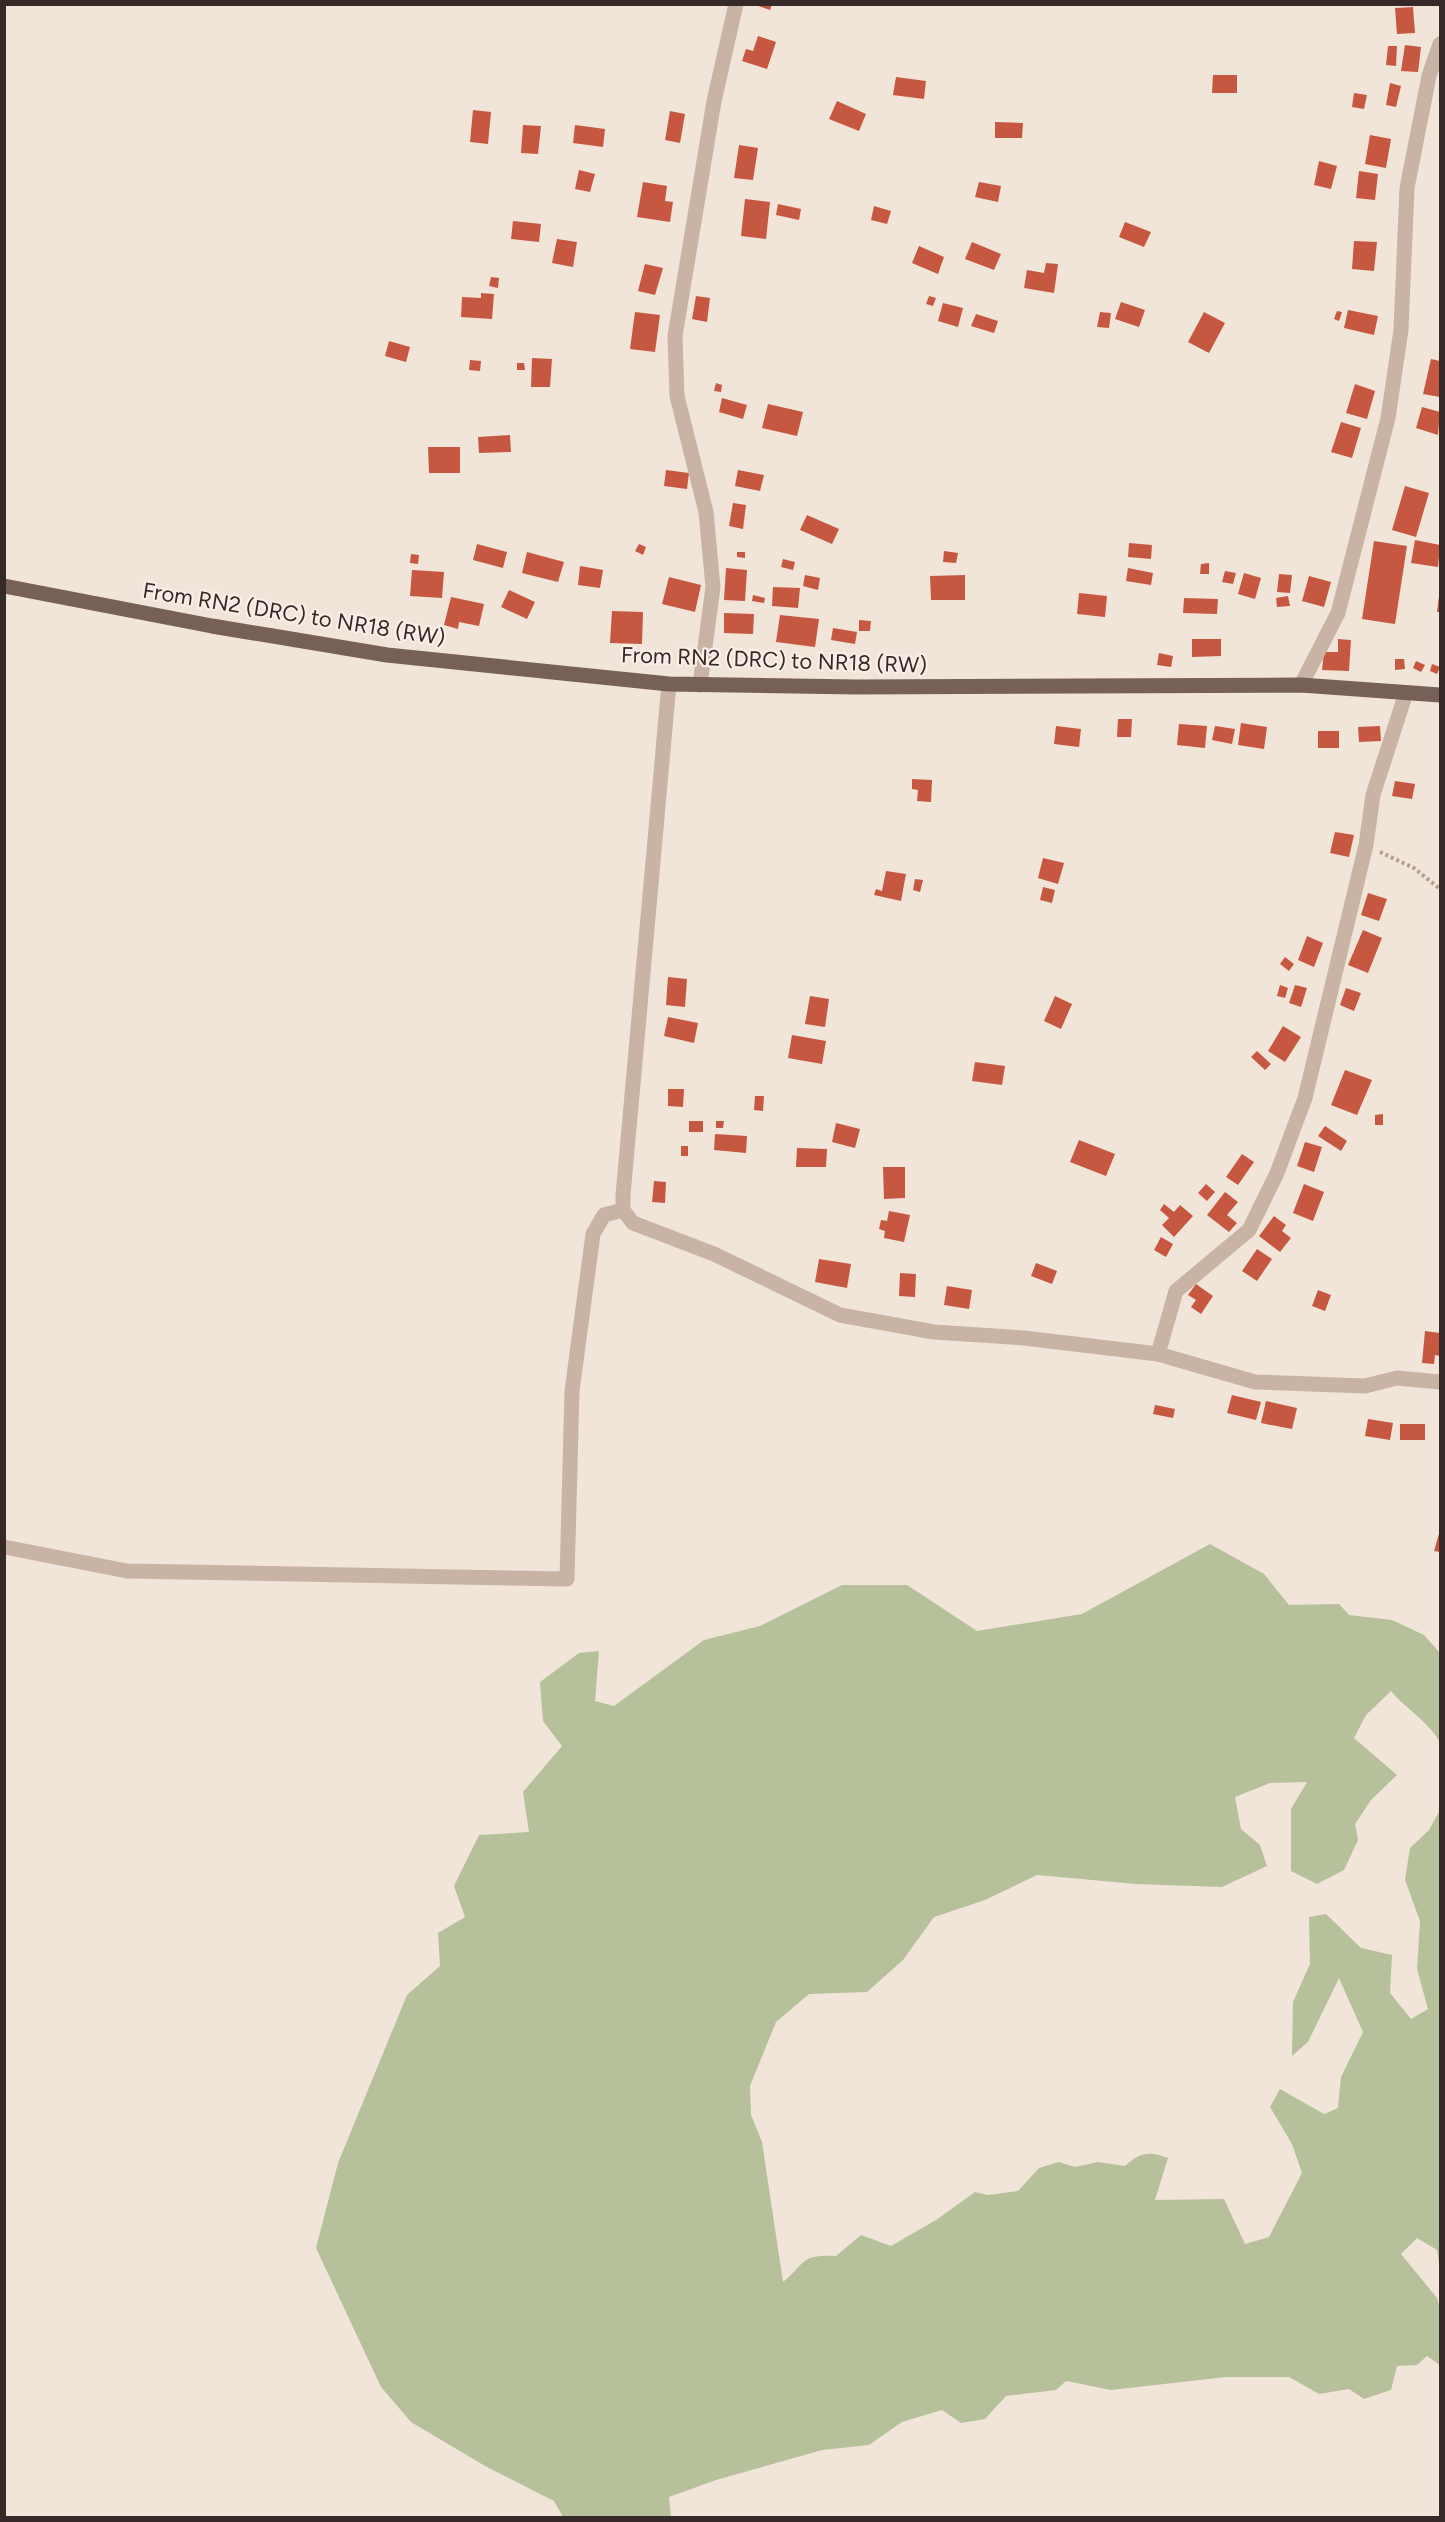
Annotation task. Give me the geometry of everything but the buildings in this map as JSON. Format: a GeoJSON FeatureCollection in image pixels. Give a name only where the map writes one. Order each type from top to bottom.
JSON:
{"type":"FeatureCollection","features":[{"type":"Feature","properties":{"kind":"main road","name":"From RN2 (DRC) to NR18 (RW)"},"geometry":{"type":"LineString","coordinates":[[4,586],[212,626],[387,655],[669,684],[856,687],[1301,685],[1440,695]]}},
{"type":"Feature","properties":{"kind":"street"},"geometry":{"type":"LineString","coordinates":[[700,685],[713,587],[706,512],[677,396],[675,336],[714,101],[736,4]]}},
{"type":"Feature","properties":{"kind":"street"},"geometry":{"type":"LineString","coordinates":[[1301,685],[1338,613],[1359,538],[1375,459],[1388,417],[1401,330],[1407,188],[1429,76],[1440,44]]}},
{"type":"Feature","properties":{"kind":"street"},"geometry":{"type":"LineString","coordinates":[[669,684],[647,906],[623,1210],[633,1224],[714,1254],[840,1314],[934,1332],[1024,1338],[1158,1354],[1255,1382],[1365,1386],[1397,1378],[1440,1382]]}},
{"type":"Feature","properties":{"kind":"street"},"geometry":{"type":"LineString","coordinates":[[1158,1354],[1176,1291],[1249,1230],[1276,1173],[1305,1098],[1366,845],[1373,795],[1406,693]]}},
{"type":"Feature","properties":{"kind":"street"},"geometry":{"type":"LineString","coordinates":[[4,1547],[127,1571],[567,1579],[572,1391],[593,1234],[604,1215],[623,1210]]}},
{"type":"Feature","properties":{"kind":"path"},"geometry":{"type":"LineString","coordinates":[[1366,845],[1413,868],[1440,889]]}},
{"type":"Feature","properties":{"kind":"green space"},"geometry":{"type":"Polygon","coordinates":[[[1210,1544],[1264,1574],[1289,1605],[1339,1604],[1349,1615],[1392,1620],[1424,1635],[1440,1653],[1440,1742],[1429,1727],[1391,1691],[1366,1715],[1354,1738],[1397,1775],[1371,1800],[1355,1824],[1358,1840],[1344,1870],[1317,1884],[1291,1871],[1291,1809],[1307,1782],[1270,1783],[1235,1797],[1241,1829],[1260,1845],[1267,1866],[1222,1887],[1136,1884],[1037,1875],[985,1900],[934,1917],[903,1960],[867,1992],[809,1994],[776,2022],[750,2086],[751,2115],[762,2142],[783,2282],[809,2258],[836,2256],[861,2235],[891,2246],[936,2220],[975,2192],[988,2195],[1018,2191],[1039,2168],[1059,2162],[1075,2167],[1098,2162],[1125,2166],[1145,2154],[1168,2158],[1155,2200],[1224,2199],[1245,2244],[1269,2237],[1302,2173],[1292,2144],[1270,2107],[1280,2089],[1324,2114],[1338,2108],[1341,2077],[1363,2032],[1339,1978],[1308,2042],[1292,2056],[1293,2002],[1310,1964],[1309,1917],[1326,1914],[1361,1948],[1392,1955],[1390,1993],[1411,2019],[1428,2009],[1417,1969],[1420,1921],[1405,1880],[1410,1848],[1429,1830],[1440,1810],[1440,2269],[1437,2250],[1417,2238],[1401,2254],[1437,2298],[1440,2309],[1440,2365],[1427,2356],[1417,2365],[1397,2366],[1391,2390],[1364,2399],[1349,2389],[1319,2394],[1289,2377],[1226,2377],[1111,2390],[1066,2381],[1056,2390],[1006,2396],[985,2419],[961,2423],[942,2410],[902,2422],[869,2445],[822,2450],[716,2480],[669,2497],[671,2517],[563,2517],[554,2501],[485,2466],[411,2422],[381,2387],[316,2248],[338,2163],[407,1995],[440,1966],[438,1933],[465,1917],[454,1886],[479,1835],[529,1832],[523,1792],[562,1746],[543,1721],[540,1682],[579,1653],[599,1651],[595,1701],[614,1706],[704,1640],[760,1626],[842,1585],[907,1585],[977,1631],[1082,1614],[1210,1544]]]}}]}
